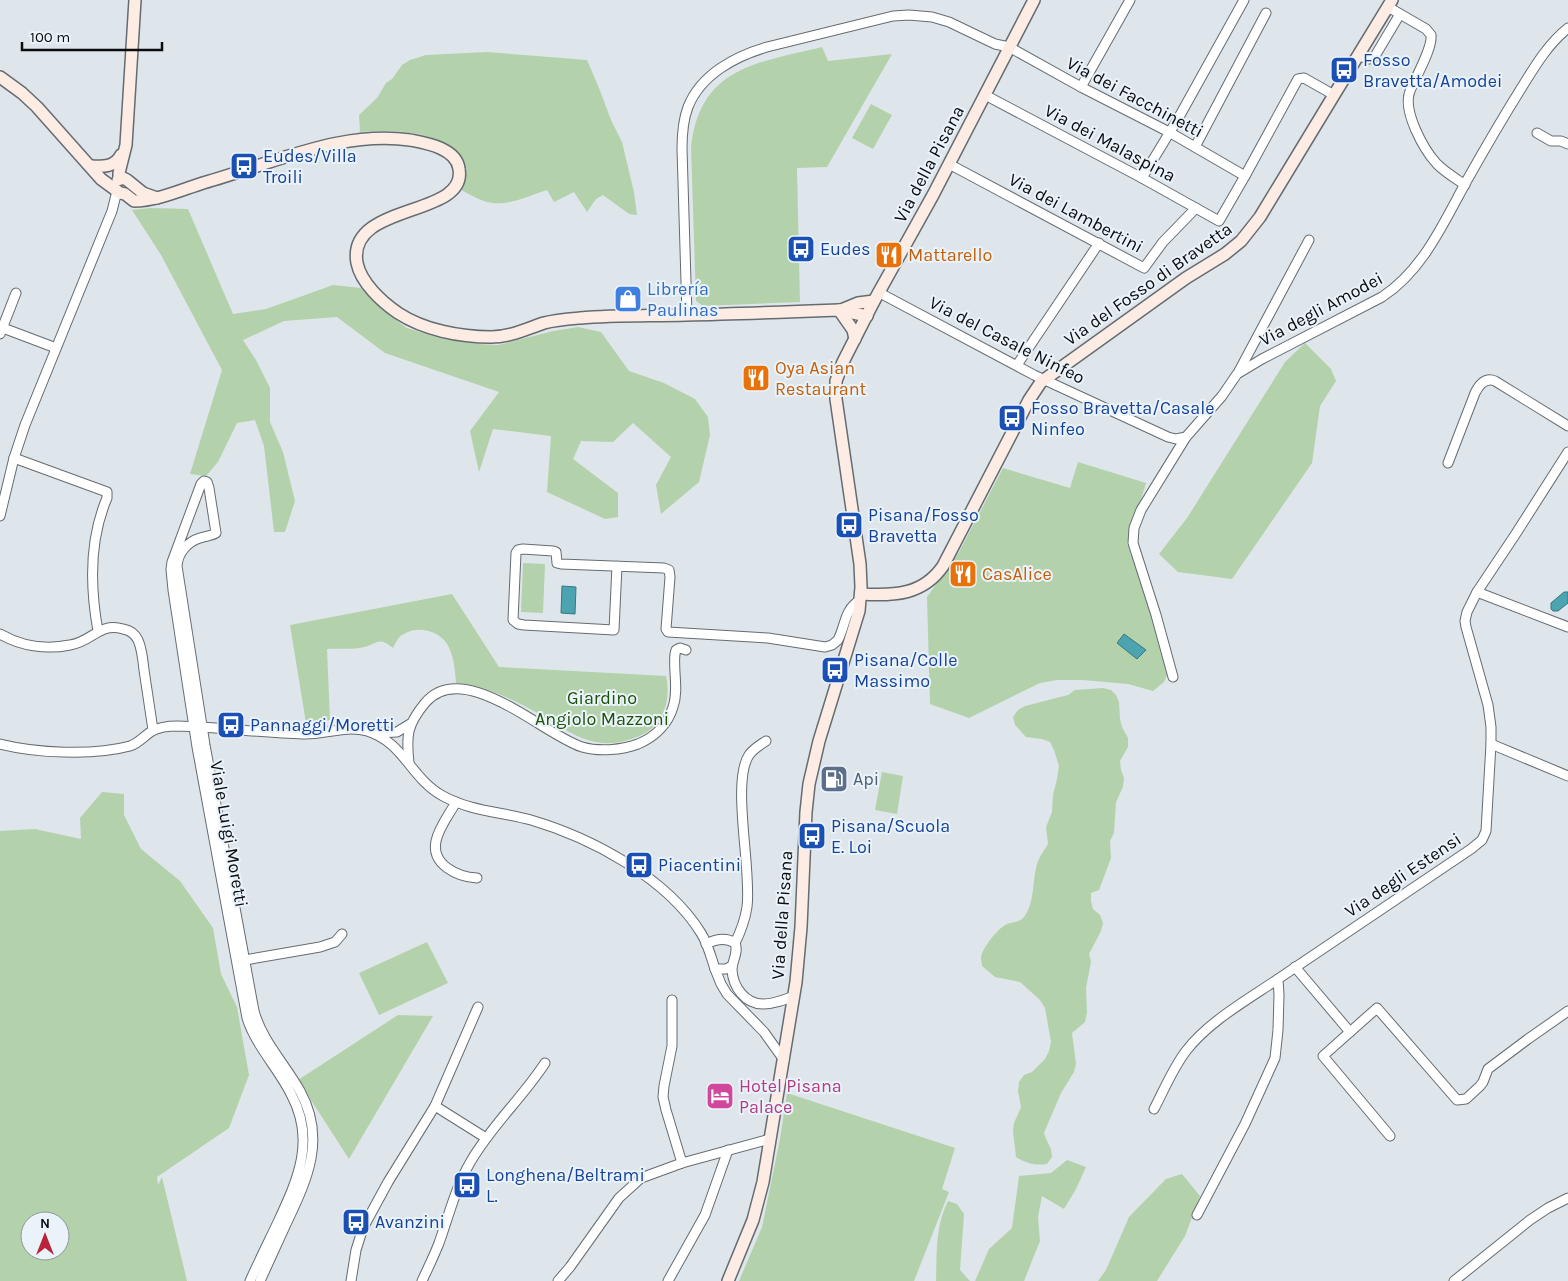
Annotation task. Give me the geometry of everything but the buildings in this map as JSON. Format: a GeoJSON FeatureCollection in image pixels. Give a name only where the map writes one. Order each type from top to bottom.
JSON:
{"type":"FeatureCollection","features":[{"type":"Feature","properties":{"kind":"main road"},"geometry":{"type":"LineString","coordinates":[[122,186],[135,0]]}},
{"type":"Feature","properties":{"kind":"main road","name":"Via della Pisana"},"geometry":{"type":"LineString","coordinates":[[728,1281],[741,1252],[759,1202],[794,996],[801,927],[806,812],[811,774],[823,727],[858,618],[861,597],[859,555],[835,385],[838,374],[876,297],[916,227],[1034,0]]}},
{"type":"Feature","properties":{"kind":"main road","name":"Via del Fosso di Bravetta"},"geometry":{"type":"LineString","coordinates":[[1044,378],[1186,278],[1225,254],[1241,241],[1260,217],[1390,4]]}},
{"type":"Feature","properties":{"kind":"main road"},"geometry":{"type":"LineString","coordinates":[[0,77],[37,107],[91,166],[122,186],[157,198],[307,150],[343,142],[381,138],[428,144],[442,149],[454,159],[460,171],[456,186],[442,198],[375,226],[365,234],[357,250],[358,265],[364,279],[380,298],[396,312],[442,331],[490,337],[510,335],[545,323],[564,319],[593,317],[839,310],[867,316]]}},
{"type":"Feature","properties":{"kind":"main road"},"geometry":{"type":"LineString","coordinates":[[91,166],[104,167],[115,163],[120,158],[126,145]]}},
{"type":"Feature","properties":{"kind":"main road"},"geometry":{"type":"LineString","coordinates":[[839,310],[876,297]]}},
{"type":"Feature","properties":{"kind":"main road"},"geometry":{"type":"LineString","coordinates":[[839,310],[850,325],[855,339]]}},
{"type":"Feature","properties":{"kind":"main road"},"geometry":{"type":"LineString","coordinates":[[861,597],[909,592],[923,586],[937,574],[956,542],[1029,400],[1044,378]]}},
{"type":"Feature","properties":{"kind":"street"},"geometry":{"type":"LineString","coordinates":[[1081,87],[1130,0]]}},
{"type":"Feature","properties":{"kind":"street"},"geometry":{"type":"LineString","coordinates":[[1142,178],[1202,77],[1244,0]]}},
{"type":"Feature","properties":{"kind":"street"},"geometry":{"type":"LineString","coordinates":[[1390,4],[1400,14],[1426,29],[1431,37],[1428,50],[1408,96],[1408,106],[1417,132],[1436,162],[1465,185]]}},
{"type":"Feature","properties":{"kind":"street"},"geometry":{"type":"LineString","coordinates":[[1195,147],[1266,12]]}},
{"type":"Feature","properties":{"kind":"street"},"geometry":{"type":"LineString","coordinates":[[1358,56],[1369,59],[1375,56],[1400,14]]}},
{"type":"Feature","properties":{"kind":"street","name":"Via dei Facchinetti"},"geometry":{"type":"LineString","coordinates":[[687,315],[682,129],[692,98],[706,80],[733,60],[758,49],[901,15],[938,18],[995,44],[1009,47],[1081,87],[1169,132],[1245,176]]}},
{"type":"Feature","properties":{"kind":"street","name":"Via degli Amodei"},"geometry":{"type":"LineString","coordinates":[[1186,438],[1222,396],[1237,374],[1262,359],[1382,297],[1395,288],[1411,272],[1425,255],[1442,227],[1504,116],[1539,59],[1558,36],[1568,28]]}},
{"type":"Feature","properties":{"kind":"street"},"geometry":{"type":"LineString","coordinates":[[1245,176],[1298,79],[1304,78],[1334,94]]}},
{"type":"Feature","properties":{"kind":"street","name":"Via dei Malaspina"},"geometry":{"type":"LineString","coordinates":[[985,95],[1219,221],[1245,176]]}},
{"type":"Feature","properties":{"kind":"street"},"geometry":{"type":"LineString","coordinates":[[1537,133],[1551,141],[1561,141],[1568,144]]}},
{"type":"Feature","properties":{"kind":"street","name":"Via dei Lambertini"},"geometry":{"type":"LineString","coordinates":[[949,164],[1144,268],[1163,242],[1196,208]]}},
{"type":"Feature","properties":{"kind":"street"},"geometry":{"type":"LineString","coordinates":[[0,516],[14,458],[28,416],[122,186]]}},
{"type":"Feature","properties":{"kind":"street"},"geometry":{"type":"LineString","coordinates":[[1237,374],[1309,240]]}},
{"type":"Feature","properties":{"kind":"street"},"geometry":{"type":"LineString","coordinates":[[1017,365],[1099,243]]}},
{"type":"Feature","properties":{"kind":"street"},"geometry":{"type":"LineString","coordinates":[[16,293],[1,331],[56,348]]}},
{"type":"Feature","properties":{"kind":"street","name":"Via del Casale Ninfeo"},"geometry":{"type":"LineString","coordinates":[[876,297],[1034,375],[1044,378],[1168,438],[1186,438]]}},
{"type":"Feature","properties":{"kind":"street"},"geometry":{"type":"LineString","coordinates":[[1448,463],[1475,393],[1480,384],[1488,380],[1495,381],[1568,426]]}},
{"type":"Feature","properties":{"kind":"street"},"geometry":{"type":"LineString","coordinates":[[1173,677],[1133,543],[1134,528],[1141,510],[1186,438]]}},
{"type":"Feature","properties":{"kind":"street","name":"Via degli Estensi"},"geometry":{"type":"LineString","coordinates":[[1154,1109],[1180,1059],[1198,1037],[1232,1010],[1471,850],[1482,840],[1486,831],[1491,744],[1489,710],[1466,623],[1468,609],[1477,592],[1516,535],[1568,452]]}},
{"type":"Feature","properties":{"kind":"street"},"geometry":{"type":"LineString","coordinates":[[14,458],[107,492],[96,535],[93,556],[93,604],[98,631]]}},
{"type":"Feature","properties":{"kind":"street","name":"Viale Luigi Moretti"},"geometry":{"type":"LineString","coordinates":[[198,727],[178,566],[179,556],[183,549],[199,538],[216,533],[208,483],[205,482],[201,484],[172,562],[171,580],[240,961],[249,1024],[256,1040],[292,1094],[299,1111],[303,1141],[302,1160],[296,1182],[250,1281]]}},
{"type":"Feature","properties":{"kind":"street"},"geometry":{"type":"LineString","coordinates":[[193,509],[204,506],[213,513]]}},
{"type":"Feature","properties":{"kind":"street"},"geometry":{"type":"LineString","coordinates":[[184,531],[191,536],[199,538]]}},
{"type":"Feature","properties":{"kind":"street"},"geometry":{"type":"LineString","coordinates":[[617,566],[614,630],[524,625],[518,624],[513,620],[516,553],[518,550],[553,551],[556,552],[557,562],[561,564],[617,566],[664,568],[669,570],[666,629],[668,632],[768,638],[827,647],[838,640],[849,610],[861,597]]}},
{"type":"Feature","properties":{"kind":"street"},"geometry":{"type":"LineString","coordinates":[[1477,592],[1568,627]]}},
{"type":"Feature","properties":{"kind":"street"},"geometry":{"type":"LineString","coordinates":[[0,634],[23,644],[42,647],[59,647],[82,642],[107,627],[124,629],[134,634],[142,654],[153,730]]}},
{"type":"Feature","properties":{"kind":"street"},"geometry":{"type":"LineString","coordinates":[[373,734],[397,732],[410,724],[431,697],[446,690],[460,690],[478,693],[498,700],[564,739],[582,747],[614,749],[635,745],[654,735],[672,712],[676,696],[675,654],[676,650],[680,648],[686,650]]}},
{"type":"Feature","properties":{"kind":"street"},"geometry":{"type":"LineString","coordinates":[[409,763],[407,743],[410,724]]}},
{"type":"Feature","properties":{"kind":"street"},"geometry":{"type":"LineString","coordinates":[[0,744],[24,749],[56,752],[107,750],[132,745],[153,730],[172,726],[302,734],[349,729],[363,730],[373,734],[395,747],[419,777],[431,788],[456,802],[542,824],[577,837],[647,876],[673,898],[691,918],[706,944],[721,984],[727,994],[764,1032],[784,1060]]}},
{"type":"Feature","properties":{"kind":"street"},"geometry":{"type":"LineString","coordinates":[[766,741],[749,755],[743,773],[741,788],[747,867],[747,906],[742,930],[735,943],[737,951],[732,966],[734,979],[739,991],[749,1000],[762,1004],[774,1003],[794,996]]}},
{"type":"Feature","properties":{"kind":"street"},"geometry":{"type":"LineString","coordinates":[[1491,744],[1568,776]]}},
{"type":"Feature","properties":{"kind":"street"},"geometry":{"type":"LineString","coordinates":[[456,802],[439,832],[436,841],[436,851],[444,865],[452,871],[477,878]]}},
{"type":"Feature","properties":{"kind":"street"},"geometry":{"type":"LineString","coordinates":[[240,961],[320,947],[335,942],[342,934]]}},
{"type":"Feature","properties":{"kind":"street"},"geometry":{"type":"LineString","coordinates":[[706,944],[722,939],[735,943]]}},
{"type":"Feature","properties":{"kind":"street","name":"Viale Luigi Moretti"},"geometry":{"type":"LineString","coordinates":[[240,961],[257,1022],[263,1036],[302,1095],[310,1120],[312,1137],[312,1155],[305,1184],[260,1281]]}},
{"type":"Feature","properties":{"kind":"street"},"geometry":{"type":"LineString","coordinates":[[715,968],[726,969],[732,966]]}},
{"type":"Feature","properties":{"kind":"street"},"geometry":{"type":"LineString","coordinates":[[1295,967],[1350,1032]]}},
{"type":"Feature","properties":{"kind":"street"},"geometry":{"type":"LineString","coordinates":[[1197,1215],[1245,1124],[1275,1058],[1278,1030],[1278,979]]}},
{"type":"Feature","properties":{"kind":"street"},"geometry":{"type":"LineString","coordinates":[[672,1000],[672,1046],[666,1074],[664,1097],[682,1163]]}},
{"type":"Feature","properties":{"kind":"street"},"geometry":{"type":"LineString","coordinates":[[753,1020],[762,1004]]}},
{"type":"Feature","properties":{"kind":"street"},"geometry":{"type":"LineString","coordinates":[[351,1281],[356,1250],[363,1228],[388,1182],[435,1106],[478,1007]]}},
{"type":"Feature","properties":{"kind":"street"},"geometry":{"type":"LineString","coordinates":[[1390,1136],[1323,1056],[1377,1008],[1457,1100],[1464,1100],[1484,1082],[1488,1069],[1568,1011]]}},
{"type":"Feature","properties":{"kind":"street"},"geometry":{"type":"LineString","coordinates":[[422,1281],[464,1174],[486,1138],[522,1095],[545,1063]]}},
{"type":"Feature","properties":{"kind":"street"},"geometry":{"type":"LineString","coordinates":[[435,1106],[486,1138]]}},
{"type":"Feature","properties":{"kind":"street"},"geometry":{"type":"LineString","coordinates":[[558,1281],[619,1198],[627,1189],[642,1178],[682,1163],[770,1139]]}},
{"type":"Feature","properties":{"kind":"street"},"geometry":{"type":"LineString","coordinates":[[668,1281],[710,1203],[728,1150]]}},
{"type":"Feature","properties":{"kind":"street"},"geometry":{"type":"LineString","coordinates":[[1454,1281],[1530,1220],[1568,1198]]}},
{"type":"Feature","properties":{"kind":"green space"},"geometry":{"type":"Polygon","coordinates":[[[822,47],[828,61],[892,54],[827,167],[797,168],[800,302],[703,306],[696,301],[691,147],[697,120],[706,100],[719,84],[736,73],[775,58],[822,47]]]}},
{"type":"Feature","properties":{"kind":"green space"},"geometry":{"type":"Polygon","coordinates":[[[487,52],[587,60],[622,142],[634,192],[637,215],[629,214],[603,195],[596,199],[587,212],[574,192],[554,202],[547,190],[507,203],[485,201],[461,190],[465,173],[464,165],[450,148],[439,141],[413,133],[360,132],[359,115],[377,98],[386,83],[392,79],[402,65],[410,60],[426,55],[487,52]]]}},
{"type":"Feature","properties":{"kind":"green space"},"geometry":{"type":"Polygon","coordinates":[[[871,104],[892,115],[873,149],[852,138],[871,104]]]}},
{"type":"Feature","properties":{"kind":"green space"},"geometry":{"type":"Polygon","coordinates":[[[150,208],[188,209],[233,314],[266,309],[333,285],[361,288],[371,299],[407,328],[443,339],[498,345],[553,331],[578,327],[601,332],[629,371],[664,383],[695,399],[708,417],[710,435],[699,482],[661,514],[656,485],[671,457],[633,423],[613,442],[581,441],[573,459],[618,493],[618,517],[605,519],[547,492],[551,436],[493,429],[479,472],[470,431],[499,392],[385,353],[337,317],[284,321],[243,340],[256,360],[270,388],[270,422],[283,452],[295,501],[285,532],[274,532],[264,446],[255,420],[237,423],[218,462],[206,476],[190,474],[222,370],[161,255],[132,210],[150,208]]]}},
{"type":"Feature","properties":{"kind":"green space"},"geometry":{"type":"Polygon","coordinates":[[[1305,343],[1331,369],[1336,381],[1320,406],[1312,463],[1232,579],[1178,572],[1159,554],[1187,518],[1285,362],[1305,343]]]}},
{"type":"Feature","properties":{"kind":"green space"},"geometry":{"type":"Polygon","coordinates":[[[1078,462],[1146,483],[1127,544],[1164,648],[1167,675],[1164,682],[1153,691],[1128,684],[1082,680],[1057,680],[1040,683],[969,718],[930,704],[927,597],[959,552],[1003,468],[1070,488],[1078,462]]]}},
{"type":"Feature","properties":{"kind":"green space"},"geometry":{"type":"Polygon","coordinates":[[[523,563],[545,564],[543,613],[521,612],[523,563]]]}},
{"type":"Feature","properties":{"kind":"green space","name":"Giardino Angiolo Mazzoni"},"geometry":{"type":"Polygon","coordinates":[[[452,594],[499,667],[666,676],[668,690],[666,704],[661,717],[649,730],[640,736],[628,740],[601,743],[588,740],[565,730],[530,709],[503,696],[475,686],[456,683],[453,658],[447,644],[433,632],[414,630],[402,635],[393,648],[384,642],[378,642],[359,648],[327,649],[330,720],[306,723],[290,625],[452,594]]]}},
{"type":"Feature","properties":{"kind":"green space"},"geometry":{"type":"Polygon","coordinates":[[[1103,688],[1111,690],[1116,695],[1119,702],[1122,727],[1128,738],[1128,747],[1120,761],[1124,778],[1123,787],[1116,802],[1114,833],[1110,841],[1111,858],[1099,890],[1091,893],[1093,909],[1100,915],[1103,923],[1089,954],[1091,962],[1086,988],[1087,1013],[1085,1022],[1072,1033],[1076,1064],[1074,1072],[1061,1093],[1044,1133],[1051,1149],[1052,1157],[1047,1164],[1035,1164],[1016,1157],[1013,1131],[1014,1123],[1021,1107],[1018,1091],[1019,1082],[1024,1075],[1032,1072],[1045,1059],[1049,1051],[1051,1042],[1045,1008],[1040,1000],[1020,982],[995,977],[982,966],[981,959],[984,949],[995,934],[1003,926],[1022,919],[1028,911],[1037,864],[1048,844],[1046,827],[1052,812],[1053,795],[1059,766],[1050,742],[1026,737],[1015,725],[1013,717],[1018,710],[1025,706],[1068,695],[1075,690],[1103,688]]]}},
{"type":"Feature","properties":{"kind":"green space"},"geometry":{"type":"Polygon","coordinates":[[[882,772],[903,776],[897,814],[875,810],[882,772]]]}},
{"type":"Feature","properties":{"kind":"green space"},"geometry":{"type":"Polygon","coordinates":[[[102,792],[124,794],[124,815],[141,849],[180,881],[213,928],[221,974],[237,1007],[249,1075],[229,1128],[157,1177],[158,1185],[162,1177],[187,1281],[0,1281],[0,831],[35,829],[81,839],[80,818],[102,792]]]}},
{"type":"Feature","properties":{"kind":"green space"},"geometry":{"type":"Polygon","coordinates":[[[427,942],[448,983],[379,1015],[359,973],[427,942]]]}},
{"type":"Feature","properties":{"kind":"green space"},"geometry":{"type":"Polygon","coordinates":[[[398,1015],[433,1016],[349,1159],[298,1080],[398,1015]]]}},
{"type":"Feature","properties":{"kind":"green space"},"geometry":{"type":"Polygon","coordinates":[[[787,1093],[955,1148],[942,1189],[949,1192],[914,1281],[739,1281],[762,1227],[780,1139],[787,1093]]]}},
{"type":"Feature","properties":{"kind":"green space"},"geometry":{"type":"Polygon","coordinates":[[[1067,1160],[1086,1167],[1064,1209],[1042,1196],[1038,1217],[1040,1241],[1024,1281],[975,1281],[989,1249],[1012,1228],[1019,1176],[1051,1173],[1067,1160]]]}},
{"type":"Feature","properties":{"kind":"green space"},"geometry":{"type":"Polygon","coordinates":[[[1182,1174],[1200,1196],[1185,1236],[1157,1281],[1098,1281],[1106,1270],[1129,1217],[1166,1179],[1182,1174]]]}},
{"type":"Feature","properties":{"kind":"green space"},"geometry":{"type":"Polygon","coordinates":[[[948,1201],[957,1204],[964,1214],[960,1270],[970,1281],[936,1281],[939,1230],[948,1201]]]}},
{"type":"Feature","properties":{"kind":"water"},"geometry":{"type":"Polygon","coordinates":[[[562,586],[576,587],[575,614],[561,613],[562,586]]]}},
{"type":"Feature","properties":{"kind":"water"},"geometry":{"type":"Polygon","coordinates":[[[1564,592],[1568,592],[1568,603],[1558,611],[1553,611],[1551,603],[1564,592]]]}},
{"type":"Feature","properties":{"kind":"water"},"geometry":{"type":"Polygon","coordinates":[[[1124,634],[1146,650],[1137,659],[1117,643],[1124,634]]]}},
{"type":"Feature","properties":{"kind":"place","name":"Fosso Bravetta/Amodei"},"geometry":{"type":"Point","coordinates":[1344,70]}},
{"type":"Feature","properties":{"kind":"place","name":"Eudes/Villa Troili"},"geometry":{"type":"Point","coordinates":[244,166]}},
{"type":"Feature","properties":{"kind":"place","name":"Eudes"},"geometry":{"type":"Point","coordinates":[801,249]}},
{"type":"Feature","properties":{"kind":"place","name":"Mattarello"},"geometry":{"type":"Point","coordinates":[889,255]}},
{"type":"Feature","properties":{"kind":"place","name":"Librería Paulinas"},"geometry":{"type":"Point","coordinates":[628,299]}},
{"type":"Feature","properties":{"kind":"place","name":"Oya Asian Restaurant"},"geometry":{"type":"Point","coordinates":[756,378]}},
{"type":"Feature","properties":{"kind":"place","name":"Fosso Bravetta/Casale Ninfeo"},"geometry":{"type":"Point","coordinates":[1012,418]}},
{"type":"Feature","properties":{"kind":"place","name":"Pisana/Fosso Bravetta"},"geometry":{"type":"Point","coordinates":[849,525]}},
{"type":"Feature","properties":{"kind":"place","name":"CasAlice"},"geometry":{"type":"Point","coordinates":[963,574]}},
{"type":"Feature","properties":{"kind":"place","name":"Pisana/Colle Massimo"},"geometry":{"type":"Point","coordinates":[835,670]}},
{"type":"Feature","properties":{"kind":"place","name":"Pannaggi/Moretti"},"geometry":{"type":"Point","coordinates":[231,725]}},
{"type":"Feature","properties":{"kind":"place","name":"Api"},"geometry":{"type":"Point","coordinates":[834,779]}},
{"type":"Feature","properties":{"kind":"place","name":"Pisana/Scuola E. Loi"},"geometry":{"type":"Point","coordinates":[812,836]}},
{"type":"Feature","properties":{"kind":"place","name":"Piacentini"},"geometry":{"type":"Point","coordinates":[639,865]}},
{"type":"Feature","properties":{"kind":"place","name":"Hotel Pisana Palace"},"geometry":{"type":"Point","coordinates":[720,1096]}},
{"type":"Feature","properties":{"kind":"place","name":"Longhena/Beltrami L."},"geometry":{"type":"Point","coordinates":[467,1185]}},
{"type":"Feature","properties":{"kind":"place","name":"Avanzini"},"geometry":{"type":"Point","coordinates":[356,1222]}}]}
